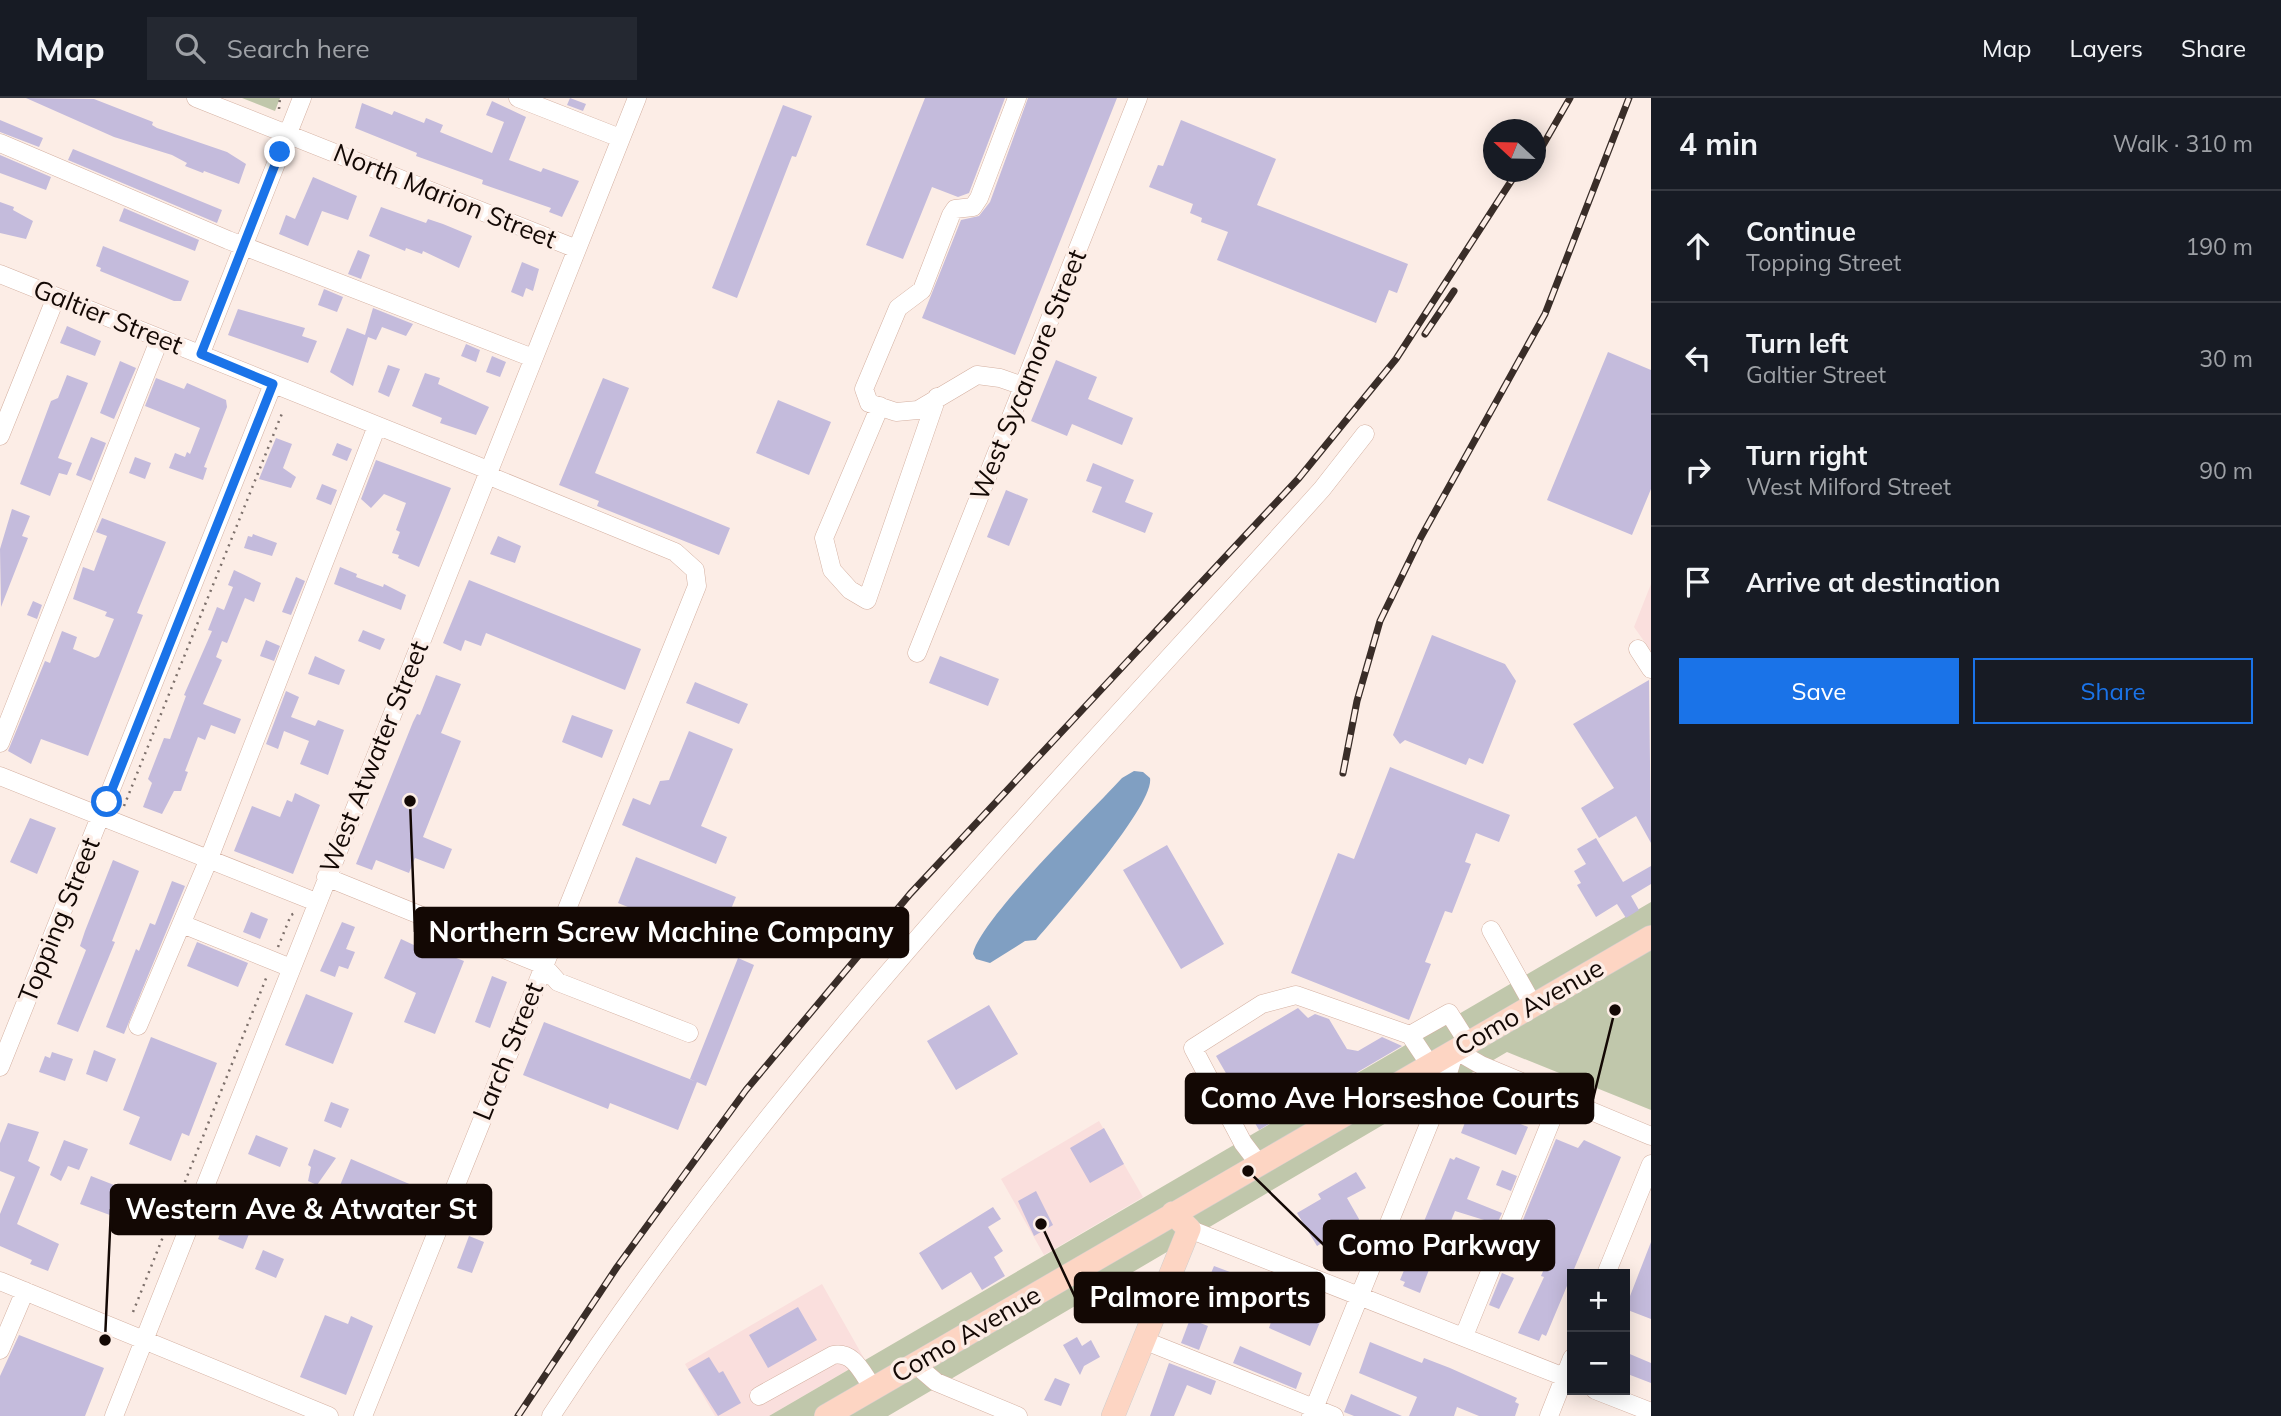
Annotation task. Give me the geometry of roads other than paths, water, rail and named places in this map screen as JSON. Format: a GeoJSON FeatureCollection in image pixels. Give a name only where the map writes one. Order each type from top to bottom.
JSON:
{"type":"FeatureCollection","features":[{"type":"Feature","properties":{"kind":"main road","name":"Como Avenue"},"geometry":{"type":"LineString","coordinates":[[836,1414],[873,1388],[915,1364],[1181,1221],[1259,1164],[1651,937]]}},
{"type":"Feature","properties":{"kind":"main road"},"geometry":{"type":"LineString","coordinates":[[1113,1416],[1143,1340],[1181,1221]]}},
{"type":"Feature","properties":{"kind":"street","name":"North Marion Street"},"geometry":{"type":"LineString","coordinates":[[196,98],[577,249]]}},
{"type":"Feature","properties":{"kind":"street"},"geometry":{"type":"LineString","coordinates":[[201,354],[302,98]]}},
{"type":"Feature","properties":{"kind":"street"},"geometry":{"type":"LineString","coordinates":[[518,98],[620,138]]}},
{"type":"Feature","properties":{"kind":"street","name":"West Atwater Street"},"geometry":{"type":"LineString","coordinates":[[114,1416],[636,98]]}},
{"type":"Feature","properties":{"kind":"street"},"geometry":{"type":"LineString","coordinates":[[1017,98],[979,198],[973,206],[955,209],[922,290],[898,308],[864,388],[869,402],[896,412],[918,410],[976,375],[1000,378],[1023,386]]}},
{"type":"Feature","properties":{"kind":"street","name":"West Sycamore Street"},"geometry":{"type":"LineString","coordinates":[[918,653],[1138,98]]}},
{"type":"Feature","properties":{"kind":"street"},"geometry":{"type":"LineString","coordinates":[[0,143],[243,245],[533,358]]}},
{"type":"Feature","properties":{"kind":"street","name":"Galtier Street"},"geometry":{"type":"LineString","coordinates":[[0,274],[377,426],[675,552],[695,570]]}},
{"type":"Feature","properties":{"kind":"street"},"geometry":{"type":"LineString","coordinates":[[0,436],[56,297]]}},
{"type":"Feature","properties":{"kind":"street"},"geometry":{"type":"LineString","coordinates":[[0,743],[160,338]]}},
{"type":"Feature","properties":{"kind":"street","name":"Topping Street"},"geometry":{"type":"LineString","coordinates":[[0,1067],[273,384]]}},
{"type":"Feature","properties":{"kind":"street"},"geometry":{"type":"LineString","coordinates":[[880,406],[824,538],[832,570],[850,590],[867,600],[937,397]]}},
{"type":"Feature","properties":{"kind":"street"},"geometry":{"type":"LineString","coordinates":[[138,1026],[208,861],[377,426]]}},
{"type":"Feature","properties":{"kind":"street"},"geometry":{"type":"LineString","coordinates":[[551,1416],[658,1260],[791,1086],[925,931],[1322,489],[1365,434]]}},
{"type":"Feature","properties":{"kind":"street","name":"Larch Street"},"geometry":{"type":"LineString","coordinates":[[363,1416],[542,965],[646,716],[697,586],[695,570]]}},
{"type":"Feature","properties":{"kind":"street"},"geometry":{"type":"LineString","coordinates":[[1638,649],[1651,669]]}},
{"type":"Feature","properties":{"kind":"street"},"geometry":{"type":"LineString","coordinates":[[0,776],[316,902]]}},
{"type":"Feature","properties":{"kind":"street"},"geometry":{"type":"LineString","coordinates":[[326,877],[542,965],[558,982],[689,1032]]}},
{"type":"Feature","properties":{"kind":"street"},"geometry":{"type":"LineString","coordinates":[[181,924],[290,968]]}},
{"type":"Feature","properties":{"kind":"street"},"geometry":{"type":"LineString","coordinates":[[1491,930],[1534,1005]]}},
{"type":"Feature","properties":{"kind":"street"},"geometry":{"type":"LineString","coordinates":[[1259,1164],[1243,1143],[1193,1048],[1262,1004],[1296,995],[1410,1035],[1430,1065]]}},
{"type":"Feature","properties":{"kind":"street"},"geometry":{"type":"LineString","coordinates":[[1410,1035],[1448,1013],[1461,1046],[1560,1099],[1651,1136]]}},
{"type":"Feature","properties":{"kind":"street"},"geometry":{"type":"LineString","coordinates":[[1313,1412],[1461,1046]]}},
{"type":"Feature","properties":{"kind":"street"},"geometry":{"type":"LineString","coordinates":[[1464,1336],[1560,1099]]}},
{"type":"Feature","properties":{"kind":"street"},"geometry":{"type":"LineString","coordinates":[[1608,1269],[1651,1164]]}},
{"type":"Feature","properties":{"kind":"street"},"geometry":{"type":"LineString","coordinates":[[1181,1221],[1567,1379]]}},
{"type":"Feature","properties":{"kind":"street"},"geometry":{"type":"LineString","coordinates":[[0,1281],[329,1416]]}},
{"type":"Feature","properties":{"kind":"street"},"geometry":{"type":"LineString","coordinates":[[0,1350],[25,1291]]}},
{"type":"Feature","properties":{"kind":"street"},"geometry":{"type":"LineString","coordinates":[[1143,1340],[1313,1412],[1334,1416]]}},
{"type":"Feature","properties":{"kind":"street"},"geometry":{"type":"LineString","coordinates":[[759,1395],[833,1354],[842,1353],[850,1356],[873,1388]]}},
{"type":"Feature","properties":{"kind":"street"},"geometry":{"type":"LineString","coordinates":[[915,1364],[936,1382],[1018,1416]]}},
{"type":"Feature","properties":{"kind":"street"},"geometry":{"type":"LineString","coordinates":[[1549,1416],[1567,1381]]}},
{"type":"Feature","properties":{"kind":"street"},"geometry":{"type":"LineString","coordinates":[[1608,1395],[1651,1412]]}},
{"type":"Feature","properties":{"kind":"water"},"geometry":{"type":"Polygon","coordinates":[[[1134,771],[1143,772],[1150,778],[1147,792],[1122,835],[1063,908],[1036,940],[1025,941],[990,963],[976,959],[973,954],[980,938],[1015,892],[1122,778],[1134,771]]]}},
{"type":"Feature","properties":{"kind":"railway"},"geometry":{"type":"LineString","coordinates":[[1546,140],[1570,98]]}},
{"type":"Feature","properties":{"kind":"railway"},"geometry":{"type":"LineString","coordinates":[[1343,773],[1357,701],[1380,621],[1421,537],[1545,314],[1629,98]]}},
{"type":"Feature","properties":{"kind":"railway"},"geometry":{"type":"LineString","coordinates":[[518,1416],[617,1267],[746,1090],[910,894],[1299,478],[1396,359],[1511,182]]}},
{"type":"Feature","properties":{"kind":"railway"},"geometry":{"type":"LineString","coordinates":[[1425,334],[1454,291]]}},
{"type":"Feature","properties":{"kind":"place","name":"Northern Screw Machine Company"},"geometry":{"type":"Point","coordinates":[410,801]}},
{"type":"Feature","properties":{"kind":"place","name":"Como Ave Horseshoe Courts"},"geometry":{"type":"Point","coordinates":[1615,1010]}},
{"type":"Feature","properties":{"kind":"place","name":"Como Parkway"},"geometry":{"type":"Point","coordinates":[1248,1171]}},
{"type":"Feature","properties":{"kind":"place","name":"Palmore imports"},"geometry":{"type":"Point","coordinates":[1041,1224]}},
{"type":"Feature","properties":{"kind":"place","name":"Western Ave & Atwater St"},"geometry":{"type":"Point","coordinates":[105,1340]}}]}
